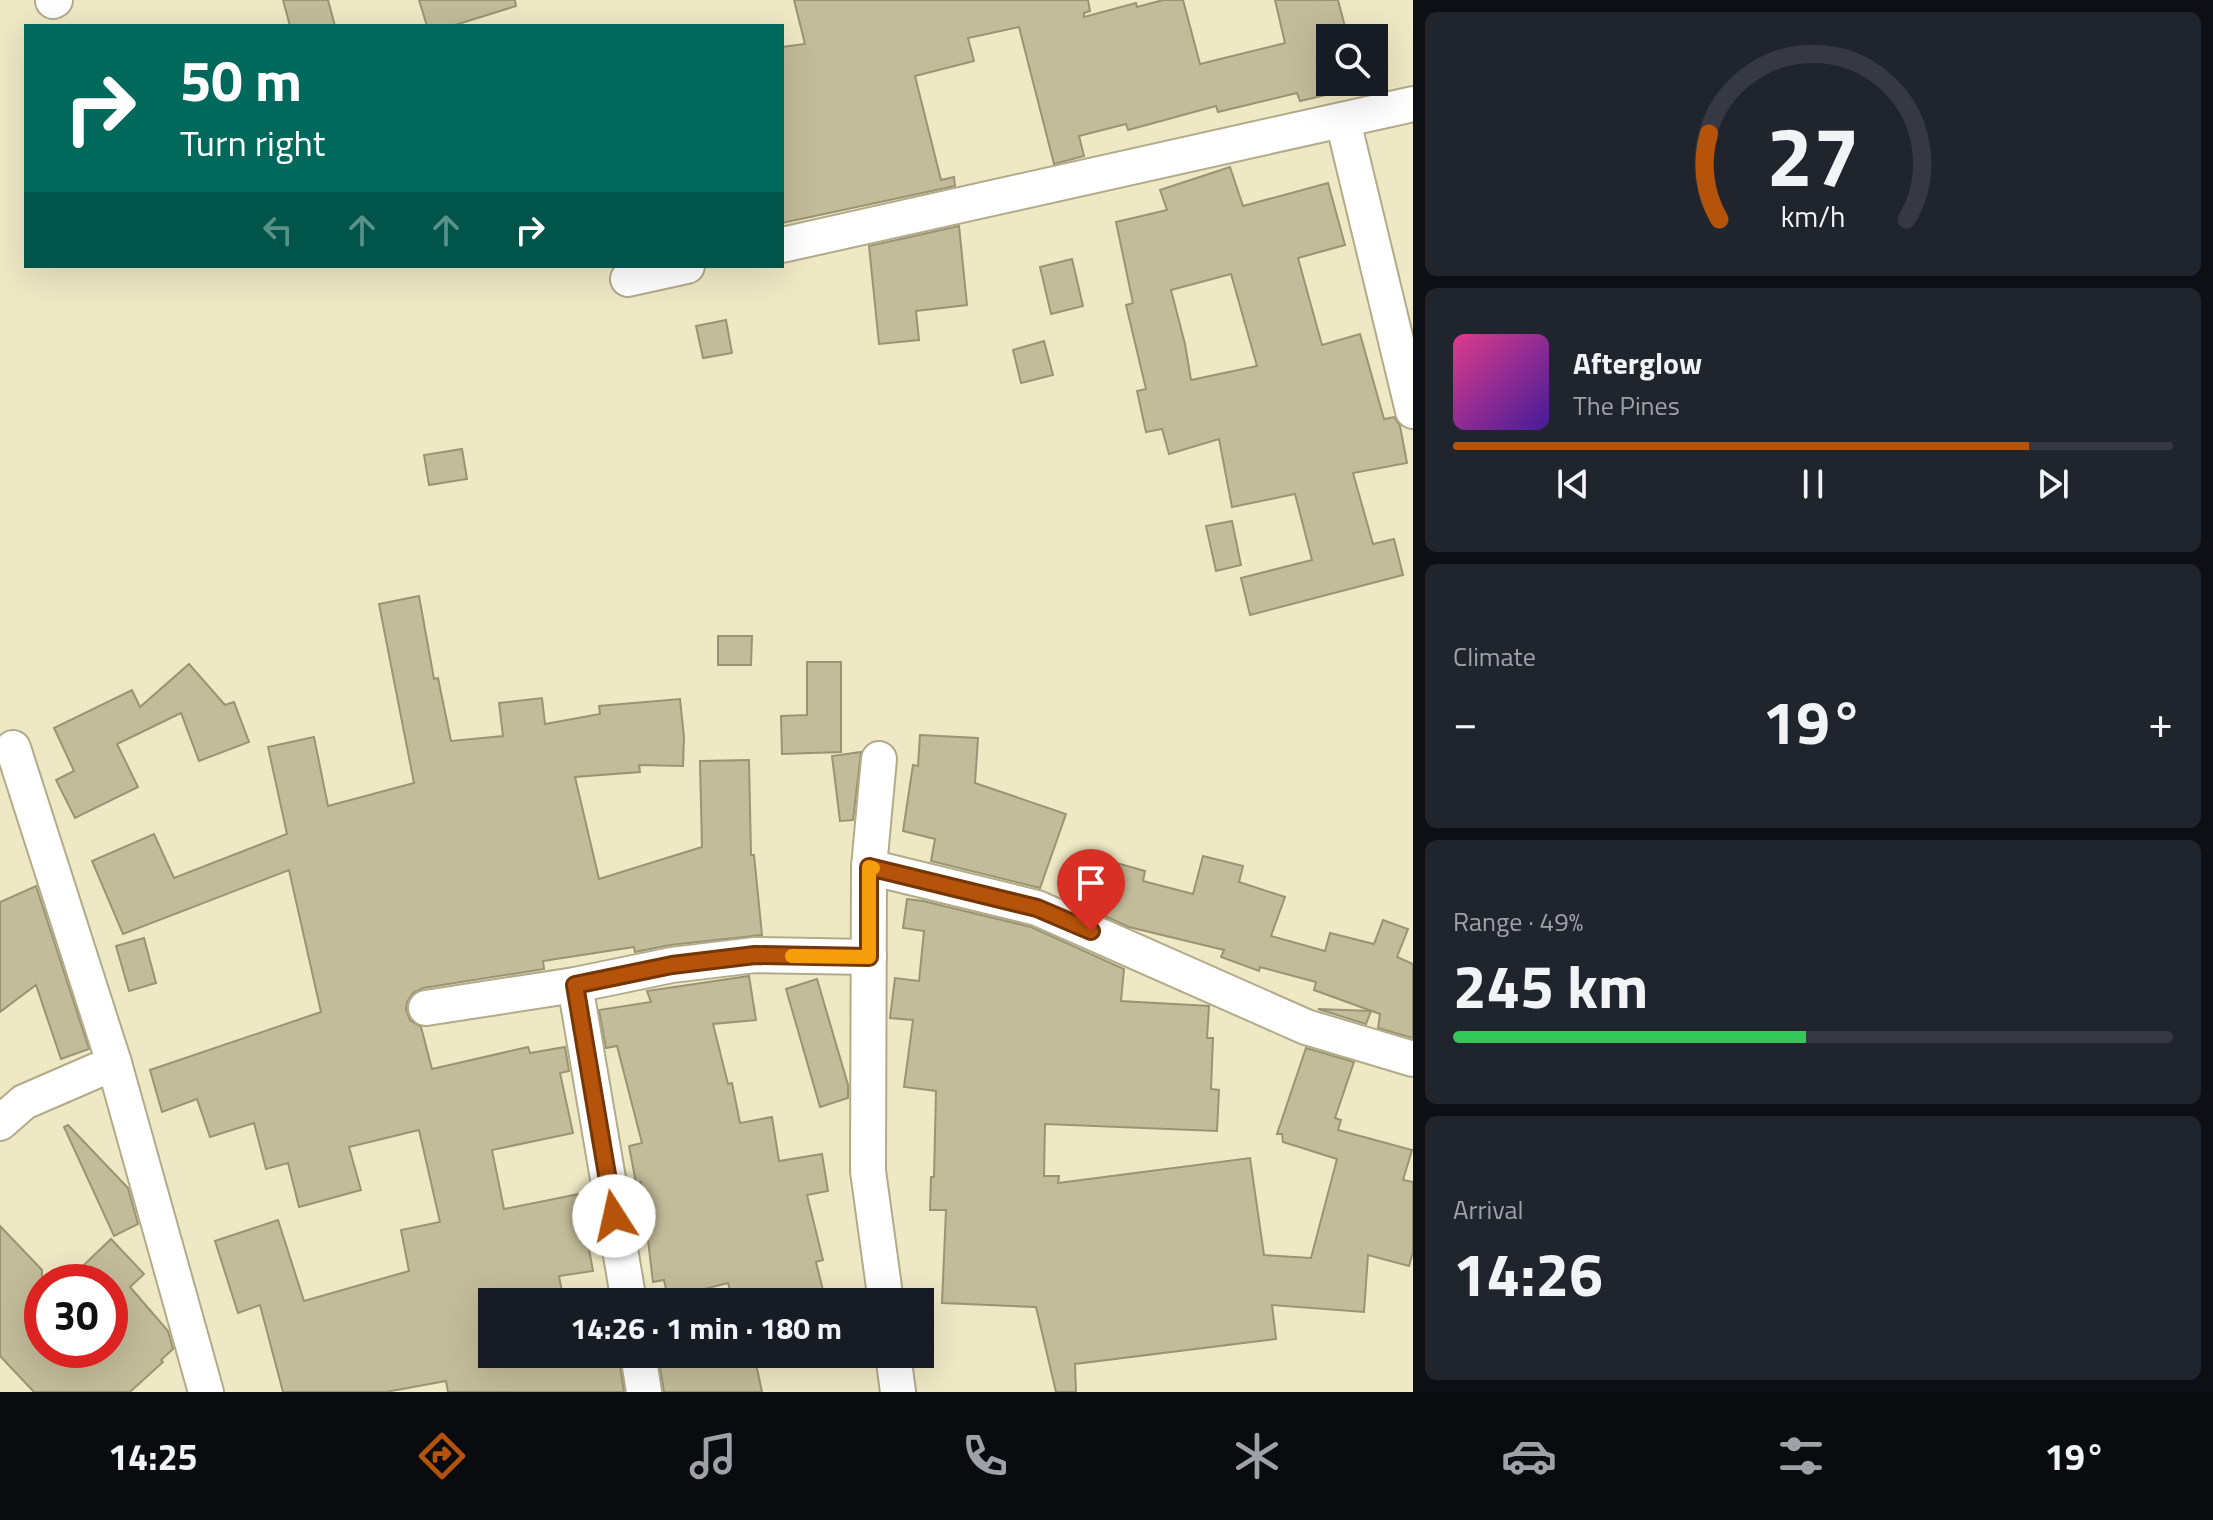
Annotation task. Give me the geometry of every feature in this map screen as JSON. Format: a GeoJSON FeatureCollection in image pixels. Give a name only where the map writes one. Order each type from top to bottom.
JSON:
{"type":"FeatureCollection","features":[{"type":"Feature","properties":{"kind":"street"},"geometry":{"type":"LineString","coordinates":[[784,245],[1413,104]]}},
{"type":"Feature","properties":{"kind":"street"},"geometry":{"type":"LineString","coordinates":[[1343,121],[1413,411]]}},
{"type":"Feature","properties":{"kind":"street"},"geometry":{"type":"LineString","coordinates":[[628,279],[678,268]]}},
{"type":"Feature","properties":{"kind":"street"},"geometry":{"type":"LineString","coordinates":[[13,748],[114,1063],[206,1392]]}},
{"type":"Feature","properties":{"kind":"street"},"geometry":{"type":"LineString","coordinates":[[879,759],[869,867],[868,1171],[884,1288]]}},
{"type":"Feature","properties":{"kind":"street"},"geometry":{"type":"LineString","coordinates":[[869,867],[1037,908],[1306,1027],[1413,1059]]}},
{"type":"Feature","properties":{"kind":"street"},"geometry":{"type":"LineString","coordinates":[[426,1008],[575,985],[672,965],[755,955],[869,957]]}},
{"type":"Feature","properties":{"kind":"street"},"geometry":{"type":"LineString","coordinates":[[575,985],[627,1288]]}},
{"type":"Feature","properties":{"kind":"street"},"geometry":{"type":"LineString","coordinates":[[0,1123],[24,1102],[114,1063]]}},
{"type":"Feature","properties":{"kind":"street"},"geometry":{"type":"LineString","coordinates":[[640,1368],[644,1392]]}},
{"type":"Feature","properties":{"kind":"street"},"geometry":{"type":"LineString","coordinates":[[895,1368],[898,1392]]}},
{"type":"Feature","properties":{"kind":"building"},"geometry":{"type":"Polygon","coordinates":[[[283,0],[328,0],[334,24],[289,24],[283,0]]]}},
{"type":"Feature","properties":{"kind":"building"},"geometry":{"type":"Polygon","coordinates":[[[419,0],[515,0],[516,6],[458,24],[426,24],[419,0]]]}},
{"type":"Feature","properties":{"kind":"building"},"geometry":{"type":"Polygon","coordinates":[[[794,0],[1088,0],[1090,11],[1084,13],[1084,17],[1136,3],[1137,7],[1163,0],[1183,0],[1200,64],[1285,43],[1275,0],[1338,0],[1344,24],[1316,24],[1316,96],[1321,96],[1300,101],[1297,93],[1218,112],[1216,106],[1128,130],[1126,124],[1079,136],[1084,156],[1054,164],[1019,27],[968,38],[974,61],[915,76],[941,180],[954,177],[955,186],[784,223],[784,47],[805,44],[794,0]]]}},
{"type":"Feature","properties":{"kind":"building"},"geometry":{"type":"Polygon","coordinates":[[[1230,167],[1243,206],[1328,183],[1345,245],[1298,258],[1322,345],[1360,334],[1384,419],[1394,417],[1400,426],[1407,463],[1353,473],[1373,544],[1394,539],[1403,575],[1250,615],[1241,578],[1312,560],[1295,494],[1232,507],[1219,439],[1169,454],[1162,429],[1146,432],[1137,391],[1146,389],[1126,305],[1133,303],[1116,222],[1167,210],[1160,190],[1230,167]],[[1231,274],[1171,290],[1191,380],[1257,366],[1231,274]]]}},
{"type":"Feature","properties":{"kind":"building"},"geometry":{"type":"Polygon","coordinates":[[[959,226],[967,305],[916,311],[919,340],[879,344],[869,246],[959,226]]]}},
{"type":"Feature","properties":{"kind":"building"},"geometry":{"type":"Polygon","coordinates":[[[1072,259],[1083,306],[1051,314],[1040,267],[1072,259]]]}},
{"type":"Feature","properties":{"kind":"building"},"geometry":{"type":"Polygon","coordinates":[[[726,320],[732,353],[703,358],[696,326],[726,320]]]}},
{"type":"Feature","properties":{"kind":"building"},"geometry":{"type":"Polygon","coordinates":[[[1044,341],[1053,375],[1021,383],[1013,350],[1044,341]]]}},
{"type":"Feature","properties":{"kind":"building"},"geometry":{"type":"Polygon","coordinates":[[[462,449],[467,479],[429,485],[424,455],[462,449]]]}},
{"type":"Feature","properties":{"kind":"building"},"geometry":{"type":"Polygon","coordinates":[[[1232,521],[1241,565],[1216,571],[1206,526],[1232,521]]]}},
{"type":"Feature","properties":{"kind":"building"},"geometry":{"type":"Polygon","coordinates":[[[419,596],[434,679],[438,678],[451,741],[503,736],[499,703],[542,698],[545,724],[600,714],[599,706],[680,699],[683,766],[639,765],[640,772],[575,777],[599,879],[702,847],[700,761],[749,760],[751,855],[754,855],[762,935],[635,952],[634,947],[543,961],[544,969],[423,988],[413,993],[407,1002],[410,1020],[421,1027],[432,1069],[528,1047],[530,1053],[565,1047],[569,1071],[560,1073],[573,1133],[492,1150],[504,1209],[579,1194],[593,1271],[559,1276],[561,1288],[478,1288],[478,1368],[620,1368],[624,1392],[448,1392],[446,1381],[386,1392],[283,1392],[260,1305],[238,1313],[215,1241],[278,1220],[304,1301],[409,1271],[401,1230],[440,1222],[419,1130],[349,1147],[361,1190],[299,1207],[288,1163],[266,1169],[254,1123],[210,1137],[197,1099],[162,1112],[150,1070],[321,1012],[289,870],[123,934],[92,861],[154,834],[174,878],[287,834],[268,747],[314,737],[328,806],[414,783],[379,604],[419,596]]]}},
{"type":"Feature","properties":{"kind":"building"},"geometry":{"type":"Polygon","coordinates":[[[718,636],[752,636],[751,665],[718,665],[718,636]]]}},
{"type":"Feature","properties":{"kind":"building"},"geometry":{"type":"Polygon","coordinates":[[[807,662],[841,662],[841,752],[782,754],[781,716],[807,715],[807,662]]]}},
{"type":"Feature","properties":{"kind":"building"},"geometry":{"type":"Polygon","coordinates":[[[189,664],[225,705],[234,702],[249,742],[199,761],[181,713],[117,744],[138,787],[75,818],[56,780],[74,771],[54,728],[132,690],[140,707],[189,664]]]}},
{"type":"Feature","properties":{"kind":"building"},"geometry":{"type":"Polygon","coordinates":[[[920,735],[978,738],[975,783],[1066,814],[1040,888],[931,861],[935,839],[903,831],[913,765],[918,766],[920,735]]]}},
{"type":"Feature","properties":{"kind":"building"},"geometry":{"type":"Polygon","coordinates":[[[861,752],[853,820],[840,821],[832,756],[861,752]]]}},
{"type":"Feature","properties":{"kind":"building"},"geometry":{"type":"Polygon","coordinates":[[[1203,856],[1243,866],[1239,882],[1285,897],[1271,936],[1325,951],[1330,933],[1374,944],[1383,920],[1408,929],[1397,957],[1413,964],[1413,1038],[1378,1028],[1380,1014],[1314,990],[1316,982],[1260,967],[1259,971],[1221,957],[1224,950],[1129,927],[1092,910],[1106,860],[1145,871],[1143,881],[1193,894],[1203,856]]]}},
{"type":"Feature","properties":{"kind":"building"},"geometry":{"type":"Polygon","coordinates":[[[36,886],[89,1049],[61,1059],[36,985],[0,1012],[0,902],[36,886]]]}},
{"type":"Feature","properties":{"kind":"building"},"geometry":{"type":"Polygon","coordinates":[[[907,899],[1031,927],[1124,969],[1121,1001],[1209,1006],[1207,1038],[1213,1038],[1211,1089],[1219,1090],[1217,1131],[1045,1124],[1044,1176],[1059,1176],[1058,1183],[1250,1158],[1264,1255],[1311,1258],[1337,1159],[1283,1142],[1282,1134],[1277,1134],[1306,1048],[1354,1062],[1335,1118],[1341,1120],[1338,1130],[1412,1150],[1403,1180],[1413,1182],[1413,1252],[1409,1266],[1368,1255],[1364,1312],[1272,1305],[1276,1339],[1075,1364],[1076,1392],[1056,1392],[1036,1307],[942,1303],[946,1210],[930,1210],[936,1091],[904,1087],[913,1020],[890,1018],[895,978],[919,981],[924,931],[903,928],[907,899]]]}},
{"type":"Feature","properties":{"kind":"building"},"geometry":{"type":"Polygon","coordinates":[[[144,938],[156,983],[129,991],[116,946],[144,938]]]}},
{"type":"Feature","properties":{"kind":"building"},"geometry":{"type":"Polygon","coordinates":[[[749,976],[756,1020],[713,1024],[728,1084],[732,1083],[740,1123],[772,1117],[779,1161],[822,1154],[828,1191],[807,1195],[823,1260],[816,1262],[822,1288],[729,1288],[728,1283],[708,1288],[666,1288],[664,1280],[653,1282],[641,1182],[636,1183],[629,1146],[642,1143],[617,1046],[606,1048],[599,1010],[651,1002],[647,991],[749,976]]]}},
{"type":"Feature","properties":{"kind":"building"},"geometry":{"type":"Polygon","coordinates":[[[817,979],[848,1085],[848,1098],[820,1107],[786,989],[817,979]]]}},
{"type":"Feature","properties":{"kind":"building"},"geometry":{"type":"Polygon","coordinates":[[[1318,1009],[1371,1011],[1366,1024],[1318,1009]]]}},
{"type":"Feature","properties":{"kind":"building"},"geometry":{"type":"Polygon","coordinates":[[[68,1125],[128,1188],[138,1224],[114,1236],[64,1127],[68,1125]]]}},
{"type":"Feature","properties":{"kind":"building"},"geometry":{"type":"Polygon","coordinates":[[[0,1226],[36,1264],[24,1264],[24,1368],[128,1368],[128,1264],[85,1264],[111,1239],[144,1274],[130,1287],[168,1331],[173,1349],[130,1392],[34,1392],[0,1356],[0,1226]]]}},
{"type":"Feature","properties":{"kind":"building"},"geometry":{"type":"Polygon","coordinates":[[[660,1368],[757,1368],[762,1392],[664,1392],[660,1368]]]}},
{"type":"Feature","properties":{"kind":"slow traffic"},"geometry":{"type":"LineString","coordinates":[[792,956],[869,957],[869,867],[873,868]]}},
{"type":"Feature","properties":{"kind":"route"},"geometry":{"type":"LineString","coordinates":[[614,1216],[575,985],[672,965],[755,955],[869,957],[869,867],[1037,908],[1091,931]]}}]}
